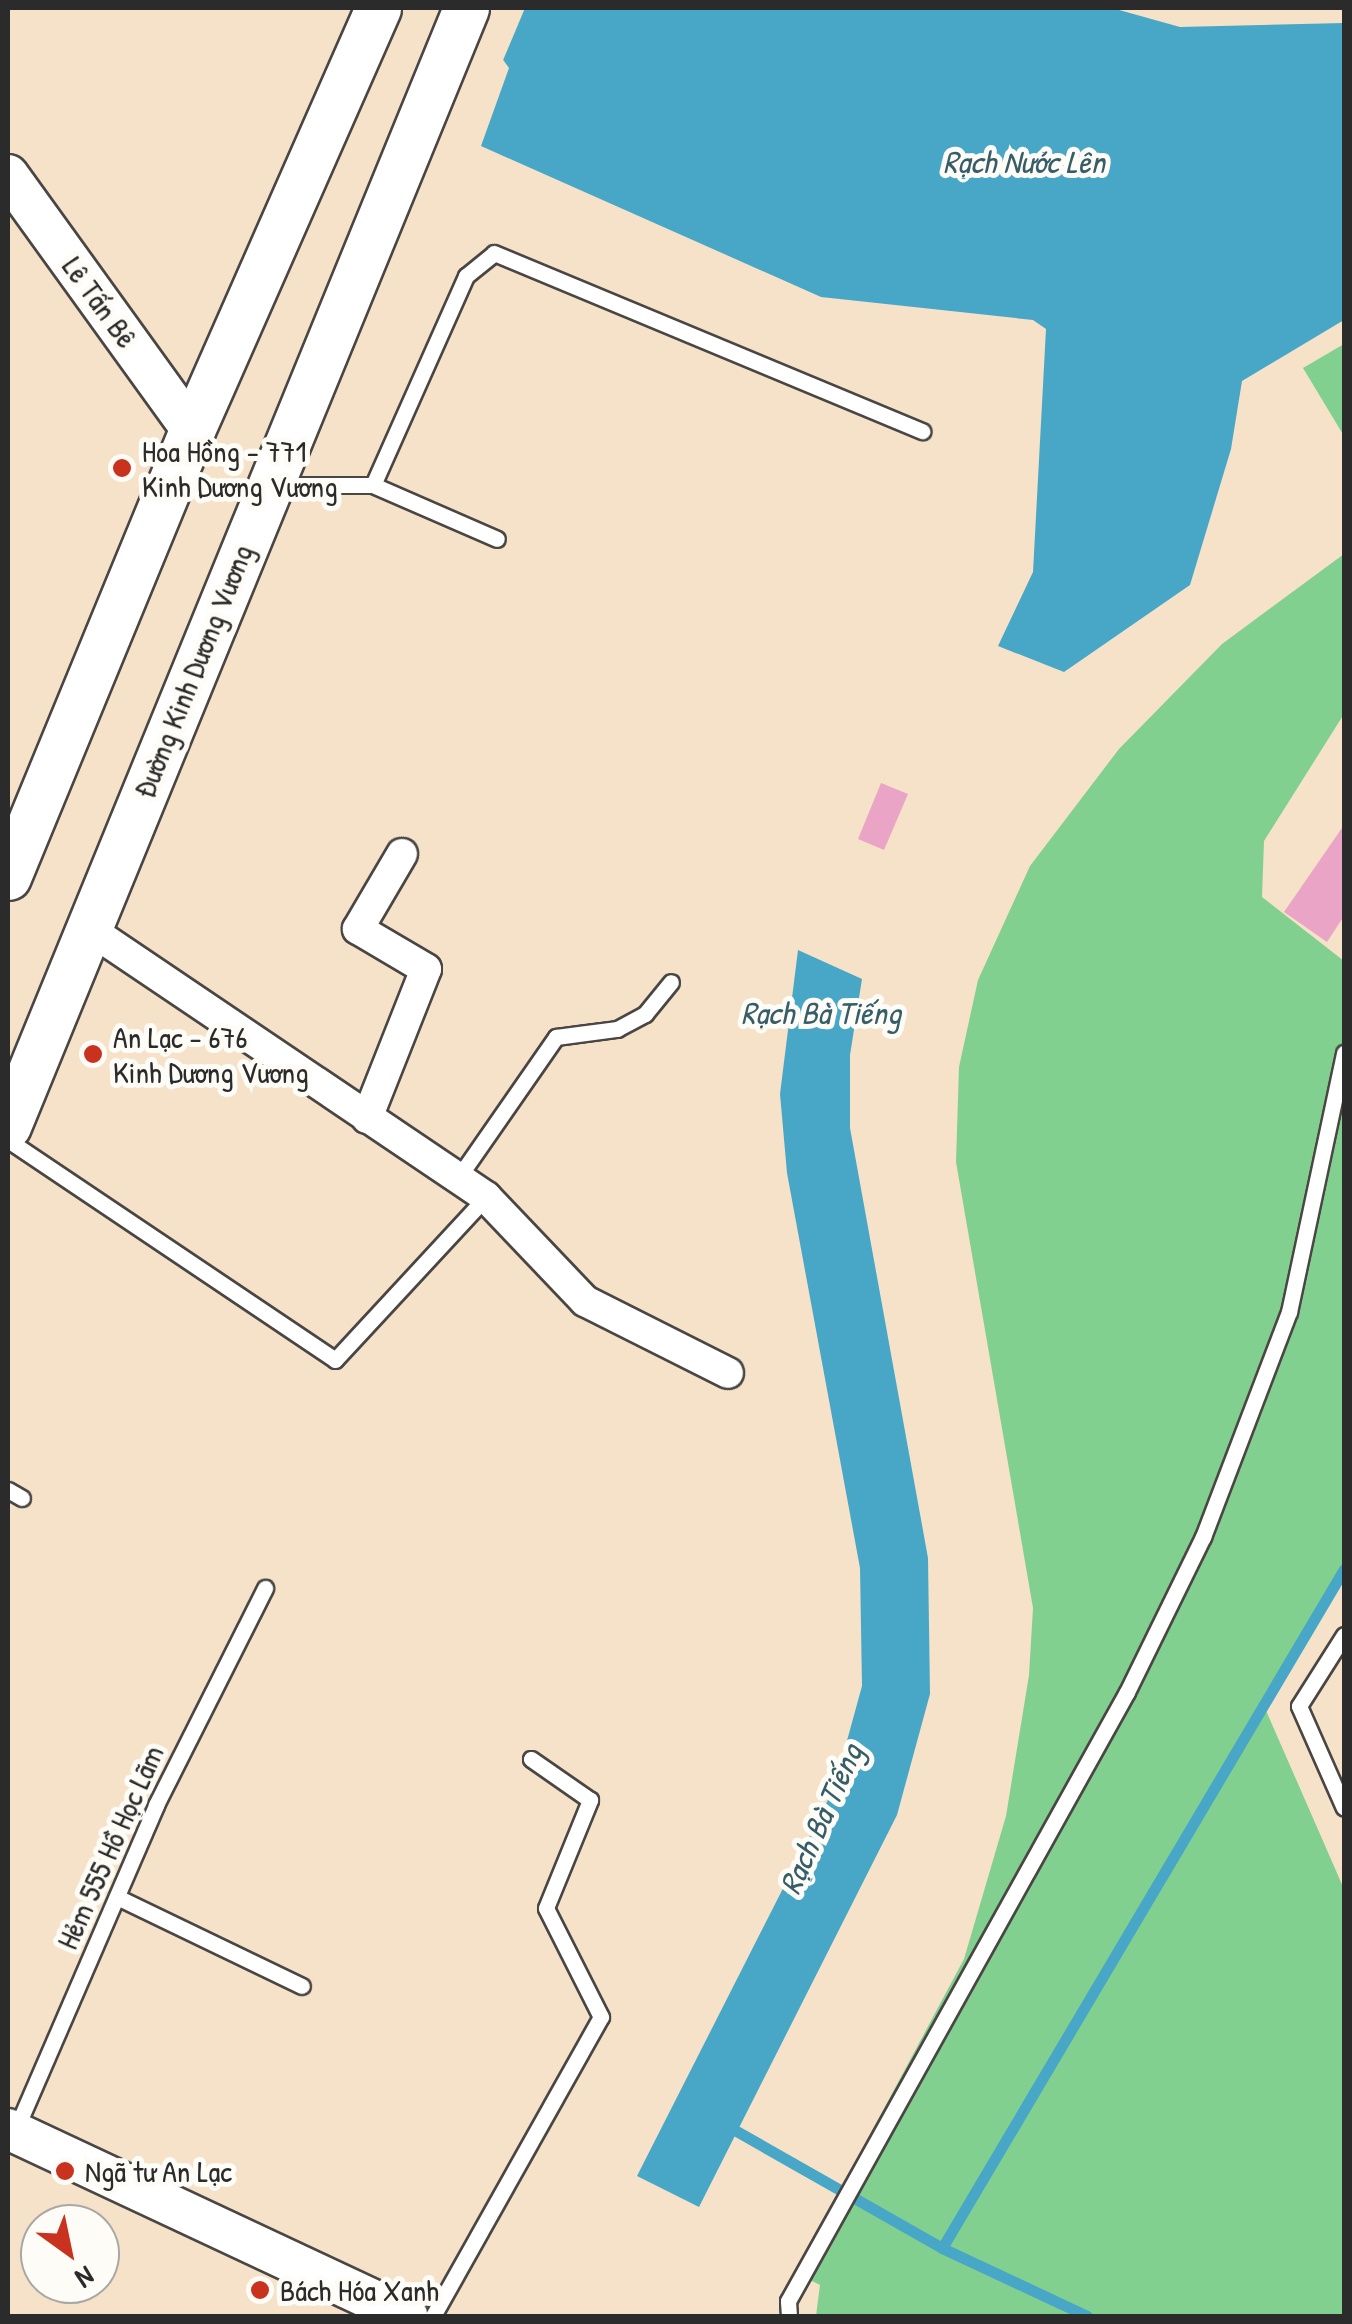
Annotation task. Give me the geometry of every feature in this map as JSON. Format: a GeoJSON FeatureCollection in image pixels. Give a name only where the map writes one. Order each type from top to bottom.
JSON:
{"type":"FeatureCollection","features":[{"type":"Feature","properties":{"kind":"main road"},"geometry":{"type":"LineString","coordinates":[[8,877],[192,430],[378,8]]}},
{"type":"Feature","properties":{"kind":"main road","name":"Đường Kinh Dương Vương"},"geometry":{"type":"LineString","coordinates":[[8,1126],[466,8]]}},
{"type":"Feature","properties":{"kind":"main road","name":"Lê Tấn Bê"},"geometry":{"type":"LineString","coordinates":[[8,175],[192,430]]}},
{"type":"Feature","properties":{"kind":"main road"},"geometry":{"type":"LineString","coordinates":[[10,2136],[407,2316]]}},
{"type":"Feature","properties":{"kind":"street"},"geometry":{"type":"LineString","coordinates":[[367,1118],[426,968],[358,929],[402,854]]}},
{"type":"Feature","properties":{"kind":"street"},"geometry":{"type":"LineString","coordinates":[[89,930],[486,1197],[585,1301],[728,1374]]}},
{"type":"Feature","properties":{"kind":"lane"},"geometry":{"type":"LineString","coordinates":[[374,485],[466,276],[494,253],[922,431]]}},
{"type":"Feature","properties":{"kind":"lane"},"geometry":{"type":"LineString","coordinates":[[268,485],[374,485],[497,539]]}},
{"type":"Feature","properties":{"kind":"lane"},"geometry":{"type":"LineString","coordinates":[[458,1178],[556,1037],[617,1030],[645,1014],[671,982]]}},
{"type":"Feature","properties":{"kind":"lane"},"geometry":{"type":"LineString","coordinates":[[789,2316],[788,2301],[1127,1692],[1203,1538],[1289,1312],[1344,1053]]}},
{"type":"Feature","properties":{"kind":"lane"},"geometry":{"type":"LineString","coordinates":[[8,1140],[335,1360],[486,1197]]}},
{"type":"Feature","properties":{"kind":"lane","name":"Hẻm 555 Hồ Học Lãm"},"geometry":{"type":"LineString","coordinates":[[10,2136],[156,1804],[265,1588]]}},
{"type":"Feature","properties":{"kind":"lane"},"geometry":{"type":"LineString","coordinates":[[1344,1635],[1299,1706],[1344,1808]]}},
{"type":"Feature","properties":{"kind":"lane"},"geometry":{"type":"LineString","coordinates":[[434,2316],[600,2017],[546,1908],[590,1800],[531,1759]]}},
{"type":"Feature","properties":{"kind":"lane"},"geometry":{"type":"LineString","coordinates":[[117,1898],[302,1986]]}},
{"type":"Feature","properties":{"kind":"green space"},"geometry":{"type":"Polygon","coordinates":[[[1344,344],[1344,436],[1303,368],[1344,344]]]}},
{"type":"Feature","properties":{"kind":"green space"},"geometry":{"type":"Polygon","coordinates":[[[1344,554],[1344,714],[1264,841],[1262,897],[1344,961],[1344,1570],[1264,1706],[1344,1889],[1344,2316],[816,2316],[820,2285],[796,2273],[964,1959],[1006,1816],[1029,1675],[1033,1608],[956,1162],[959,1067],[978,980],[1030,866],[1119,749],[1222,644],[1344,554]]]}},
{"type":"Feature","properties":{"kind":"water","name":"Rạch Nước Lên"},"geometry":{"type":"Polygon","coordinates":[[[466,8],[1112,8],[1180,27],[1344,23],[1344,320],[1242,381],[1231,449],[1190,585],[1064,672],[998,646],[1033,572],[1046,329],[1033,320],[821,297],[481,146],[509,68],[466,8]]]}},
{"type":"Feature","properties":{"kind":"water","name":"Rạch Bà Tiếng"},"geometry":{"type":"Polygon","coordinates":[[[798,950],[862,979],[850,1055],[850,1128],[928,1558],[930,1694],[897,1815],[699,2207],[637,2176],[834,1788],[862,1686],[860,1568],[787,1173],[780,1094],[798,950]]]}},
{"type":"Feature","properties":{"kind":"pier"},"geometry":{"type":"Polygon","coordinates":[[[525,8],[501,65],[462,10],[525,8]]]}},
{"type":"Feature","properties":{"kind":"building"},"geometry":{"type":"Polygon","coordinates":[[[881,783],[908,794],[884,850],[858,839],[881,783]]]}},
{"type":"Feature","properties":{"kind":"building"},"geometry":{"type":"Polygon","coordinates":[[[1344,825],[1344,916],[1327,942],[1284,912],[1344,825]]]}},
{"type":"Feature","properties":{"kind":"waterway"},"geometry":{"type":"LineString","coordinates":[[942,2248],[1344,1569]]}},
{"type":"Feature","properties":{"kind":"waterway"},"geometry":{"type":"LineString","coordinates":[[724,2124],[942,2248],[1087,2316]]}},
{"type":"Feature","properties":{"kind":"place","name":"Hoa Hồng - 771 Kinh Dương Vương"},"geometry":{"type":"Point","coordinates":[122,468]}},
{"type":"Feature","properties":{"kind":"place","name":"An Lạc - 676 Kinh Dương Vương"},"geometry":{"type":"Point","coordinates":[93,1054]}},
{"type":"Feature","properties":{"kind":"place","name":"Ngã tư An Lạc"},"geometry":{"type":"Point","coordinates":[65,2171]}},
{"type":"Feature","properties":{"kind":"place","name":"Bách Hóa Xanh"},"geometry":{"type":"Point","coordinates":[260,2290]}}]}
